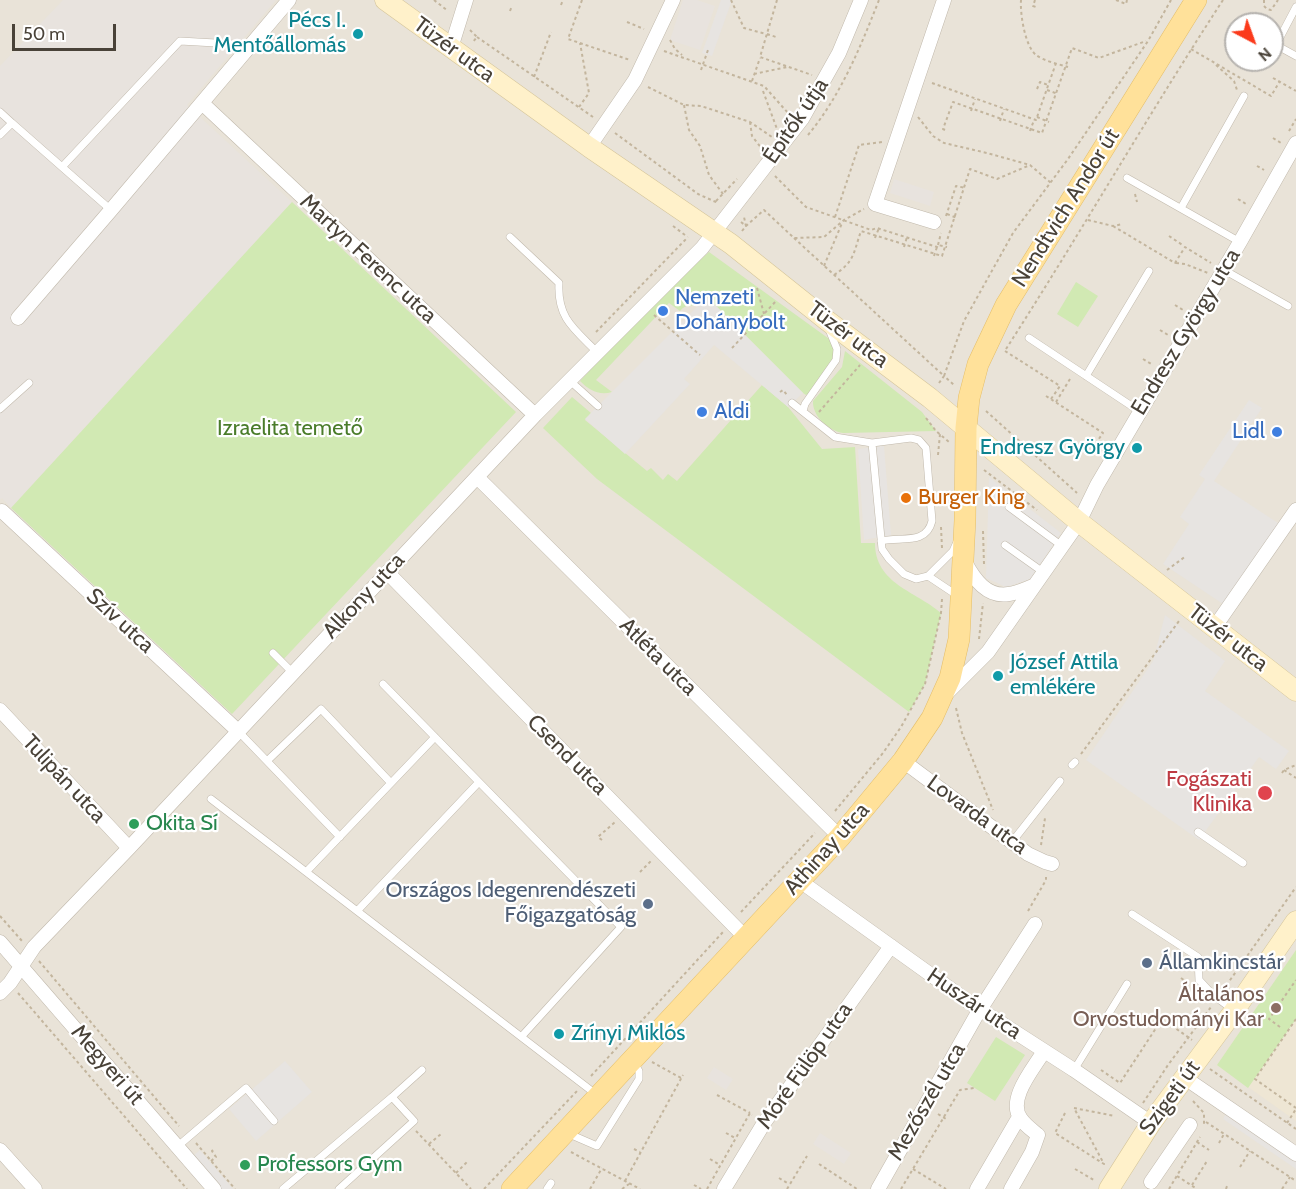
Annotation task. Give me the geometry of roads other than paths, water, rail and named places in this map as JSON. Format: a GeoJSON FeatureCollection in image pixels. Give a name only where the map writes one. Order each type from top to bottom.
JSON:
{"type":"FeatureCollection","features":[{"type":"Feature","properties":{"kind":"main road","name":"Nendtvich Andor út"},"geometry":{"type":"LineString","coordinates":[[966,428],[969,398],[978,364],[1006,305],[1196,0]]}},
{"type":"Feature","properties":{"kind":"main road","name":"Athinay utca"},"geometry":{"type":"LineString","coordinates":[[512,1189],[566,1141],[591,1090],[640,1060],[739,930],[800,881],[833,829],[903,762],[950,701],[962,598],[966,428]]}},
{"type":"Feature","properties":{"kind":"street"},"geometry":{"type":"LineString","coordinates":[[18,318],[289,0]]}},
{"type":"Feature","properties":{"kind":"street","name":"Tüzér utca"},"geometry":{"type":"LineString","coordinates":[[385,0],[589,147],[715,232],[930,398],[1079,522],[1296,690]]}},
{"type":"Feature","properties":{"kind":"street"},"geometry":{"type":"LineString","coordinates":[[589,147],[635,80],[673,0]]}},
{"type":"Feature","properties":{"kind":"street","name":"Építők útja"},"geometry":{"type":"LineString","coordinates":[[715,232],[802,118],[840,53],[861,0]]}},
{"type":"Feature","properties":{"kind":"street"},"geometry":{"type":"LineString","coordinates":[[934,222],[875,204],[944,0]]}},
{"type":"Feature","properties":{"kind":"street"},"geometry":{"type":"LineString","coordinates":[[450,48],[463,1]]}},
{"type":"Feature","properties":{"kind":"street","name":"Martyn Ferenc utca"},"geometry":{"type":"LineString","coordinates":[[202,103],[535,415]]}},
{"type":"Feature","properties":{"kind":"street","name":"Endresz György utca"},"geometry":{"type":"LineString","coordinates":[[950,701],[988,652],[1079,522],[1218,267],[1240,242],[1290,167],[1289,143]]}},
{"type":"Feature","properties":{"kind":"street","name":"Alkony utca"},"geometry":{"type":"LineString","coordinates":[[5,988],[31,952],[387,572],[535,415],[702,248],[715,232]]}},
{"type":"Feature","properties":{"kind":"street","name":"Atléta utca"},"geometry":{"type":"LineString","coordinates":[[477,477],[833,829]]}},
{"type":"Feature","properties":{"kind":"street"},"geometry":{"type":"LineString","coordinates":[[1214,628],[1291,526],[1296,510]]}},
{"type":"Feature","properties":{"kind":"street","name":"Szív utca"},"geometry":{"type":"LineString","coordinates":[[2,511],[238,731]]}},
{"type":"Feature","properties":{"kind":"street"},"geometry":{"type":"LineString","coordinates":[[963,559],[984,590],[1007,595],[1033,586]]}},
{"type":"Feature","properties":{"kind":"street","name":"Csend utca"},"geometry":{"type":"LineString","coordinates":[[387,572],[739,930]]}},
{"type":"Feature","properties":{"kind":"street","name":"Tulipán utca"},"geometry":{"type":"LineString","coordinates":[[0,710],[129,848]]}},
{"type":"Feature","properties":{"kind":"street","name":"Lovarda utca"},"geometry":{"type":"LineString","coordinates":[[903,762],[1028,854],[1048,863]]}},
{"type":"Feature","properties":{"kind":"street","name":"Huszár utca"},"geometry":{"type":"LineString","coordinates":[[800,881],[1044,1051],[1078,1064],[1144,1118]]}},
{"type":"Feature","properties":{"kind":"street","name":"Mezőszél utca"},"geometry":{"type":"LineString","coordinates":[[878,1189],[1031,917]]}},
{"type":"Feature","properties":{"kind":"street","name":"Szigeti út"},"geometry":{"type":"LineString","coordinates":[[1102,1185],[1144,1118],[1189,1081],[1206,1050],[1296,921]]}},
{"type":"Feature","properties":{"kind":"street","name":"Megyeri út"},"geometry":{"type":"LineString","coordinates":[[0,942],[183,1142],[214,1189]]}},
{"type":"Feature","properties":{"kind":"street","name":"Móré Fülöp utca"},"geometry":{"type":"LineString","coordinates":[[724,1189],[764,1123],[891,946]]}},
{"type":"Feature","properties":{"kind":"street"},"geometry":{"type":"LineString","coordinates":[[977,1189],[1019,1117],[1020,1088],[1044,1051]]}},
{"type":"Feature","properties":{"kind":"street"},"geometry":{"type":"LineString","coordinates":[[1189,1081],[1296,1154]]}},
{"type":"Feature","properties":{"kind":"street"},"geometry":{"type":"LineString","coordinates":[[1011,1189],[1032,1152],[1038,1135],[1019,1117]]}},
{"type":"Feature","properties":{"kind":"street"},"geometry":{"type":"LineString","coordinates":[[1152,1187],[1190,1125]]}},
{"type":"Feature","properties":{"kind":"street"},"geometry":{"type":"LineString","coordinates":[[0,1149],[35,1189]]}},
{"type":"Feature","properties":{"kind":"lane"},"geometry":{"type":"LineString","coordinates":[[1296,7],[1276,45],[1296,56]]}},
{"type":"Feature","properties":{"kind":"lane"},"geometry":{"type":"LineString","coordinates":[[62,166],[180,41],[251,45]]}},
{"type":"Feature","properties":{"kind":"lane"},"geometry":{"type":"LineString","coordinates":[[1181,208],[1243,99]]}},
{"type":"Feature","properties":{"kind":"lane"},"geometry":{"type":"LineString","coordinates":[[0,112],[111,210]]}},
{"type":"Feature","properties":{"kind":"lane"},"geometry":{"type":"LineString","coordinates":[[0,135],[12,123]]}},
{"type":"Feature","properties":{"kind":"lane"},"geometry":{"type":"LineString","coordinates":[[1127,178],[1240,242]]}},
{"type":"Feature","properties":{"kind":"lane"},"geometry":{"type":"LineString","coordinates":[[510,237],[559,283],[558,301],[568,322],[597,352]]}},
{"type":"Feature","properties":{"kind":"lane"},"geometry":{"type":"LineString","coordinates":[[1218,267],[1288,306]]}},
{"type":"Feature","properties":{"kind":"lane"},"geometry":{"type":"LineString","coordinates":[[1086,376],[1149,271]]}},
{"type":"Feature","properties":{"kind":"lane"},"geometry":{"type":"LineString","coordinates":[[803,411],[805,404],[836,360],[837,350],[825,319]]}},
{"type":"Feature","properties":{"kind":"lane"},"geometry":{"type":"LineString","coordinates":[[1029,338],[1139,411]]}},
{"type":"Feature","properties":{"kind":"lane"},"geometry":{"type":"LineString","coordinates":[[569,380],[598,406]]}},
{"type":"Feature","properties":{"kind":"lane"},"geometry":{"type":"LineString","coordinates":[[0,408],[30,383]]}},
{"type":"Feature","properties":{"kind":"lane"},"geometry":{"type":"LineString","coordinates":[[792,403],[835,437],[872,443],[911,438],[919,440],[926,448],[932,520],[930,528],[914,539],[890,538],[881,541]]}},
{"type":"Feature","properties":{"kind":"lane"},"geometry":{"type":"LineString","coordinates":[[872,443],[882,549],[904,574],[916,579],[928,576],[953,551],[965,520]]}},
{"type":"Feature","properties":{"kind":"lane"},"geometry":{"type":"LineString","coordinates":[[1009,507],[1062,546]]}},
{"type":"Feature","properties":{"kind":"lane"},"geometry":{"type":"LineString","coordinates":[[1005,545],[1043,572]]}},
{"type":"Feature","properties":{"kind":"lane"},"geometry":{"type":"LineString","coordinates":[[928,576],[962,598]]}},
{"type":"Feature","properties":{"kind":"lane"},"geometry":{"type":"LineString","coordinates":[[273,653],[293,673]]}},
{"type":"Feature","properties":{"kind":"lane"},"geometry":{"type":"LineString","coordinates":[[383,684],[621,927],[522,1036]]}},
{"type":"Feature","properties":{"kind":"lane"},"geometry":{"type":"LineString","coordinates":[[267,761],[321,709],[391,783]]}},
{"type":"Feature","properties":{"kind":"lane"},"geometry":{"type":"LineString","coordinates":[[238,731],[340,837]]}},
{"type":"Feature","properties":{"kind":"lane"},"geometry":{"type":"LineString","coordinates":[[307,871],[435,737]]}},
{"type":"Feature","properties":{"kind":"lane"},"geometry":{"type":"LineString","coordinates":[[1012,842],[1060,781]]}},
{"type":"Feature","properties":{"kind":"lane"},"geometry":{"type":"LineString","coordinates":[[358,910],[479,782]]}},
{"type":"Feature","properties":{"kind":"lane"},"geometry":{"type":"LineString","coordinates":[[211,799],[591,1090]]}},
{"type":"Feature","properties":{"kind":"lane"},"geometry":{"type":"LineString","coordinates":[[1198,832],[1243,863]]}},
{"type":"Feature","properties":{"kind":"lane"},"geometry":{"type":"LineString","coordinates":[[1132,914],[1198,957],[1199,980],[1234,1011]]}},
{"type":"Feature","properties":{"kind":"lane"},"geometry":{"type":"LineString","coordinates":[[1078,1064],[1127,984]]}},
{"type":"Feature","properties":{"kind":"lane"},"geometry":{"type":"LineString","coordinates":[[566,1141],[597,1146],[639,1079],[640,1060]]}},
{"type":"Feature","properties":{"kind":"lane"},"geometry":{"type":"LineString","coordinates":[[287,1188],[422,1070]]}},
{"type":"Feature","properties":{"kind":"lane"},"geometry":{"type":"LineString","coordinates":[[183,1142],[246,1088],[274,1121]]}},
{"type":"Feature","properties":{"kind":"lane"},"geometry":{"type":"LineString","coordinates":[[339,1189],[414,1121],[392,1097]]}},
{"type":"Feature","properties":{"kind":"place","name":"Pécs I. Mentőállomás"},"geometry":{"type":"Point","coordinates":[358,34]}},
{"type":"Feature","properties":{"kind":"place","name":"Nemzeti Dohánybolt"},"geometry":{"type":"Point","coordinates":[663,311]}},
{"type":"Feature","properties":{"kind":"place","name":"Aldi"},"geometry":{"type":"Point","coordinates":[702,412]}},
{"type":"Feature","properties":{"kind":"place","name":"Lidl"},"geometry":{"type":"Point","coordinates":[1277,432]}},
{"type":"Feature","properties":{"kind":"place","name":"Endresz György"},"geometry":{"type":"Point","coordinates":[1137,448]}},
{"type":"Feature","properties":{"kind":"place","name":"Burger King"},"geometry":{"type":"Point","coordinates":[906,498]}},
{"type":"Feature","properties":{"kind":"place","name":"József Attila emlékére"},"geometry":{"type":"Point","coordinates":[998,676]}},
{"type":"Feature","properties":{"kind":"place","name":"Fogászati Klinika"},"geometry":{"type":"Point","coordinates":[1265,793]}},
{"type":"Feature","properties":{"kind":"place","name":"Okita Sí"},"geometry":{"type":"Point","coordinates":[134,824]}},
{"type":"Feature","properties":{"kind":"place","name":"Országos Idegenrendészeti Főigazgatóság"},"geometry":{"type":"Point","coordinates":[648,904]}},
{"type":"Feature","properties":{"kind":"place","name":"Államkincstár"},"geometry":{"type":"Point","coordinates":[1147,963]}},
{"type":"Feature","properties":{"kind":"place","name":"Általános Orvostudományi Kar"},"geometry":{"type":"Point","coordinates":[1276,1008]}},
{"type":"Feature","properties":{"kind":"place","name":"Zrínyi Miklós"},"geometry":{"type":"Point","coordinates":[559,1034]}},
{"type":"Feature","properties":{"kind":"place","name":"Professors Gym"},"geometry":{"type":"Point","coordinates":[245,1165]}},
{"type":"Feature","properties":{"kind":"park label","name":"Izraelita temető"},"geometry":{"type":"Point","coordinates":[290,429]}}]}
